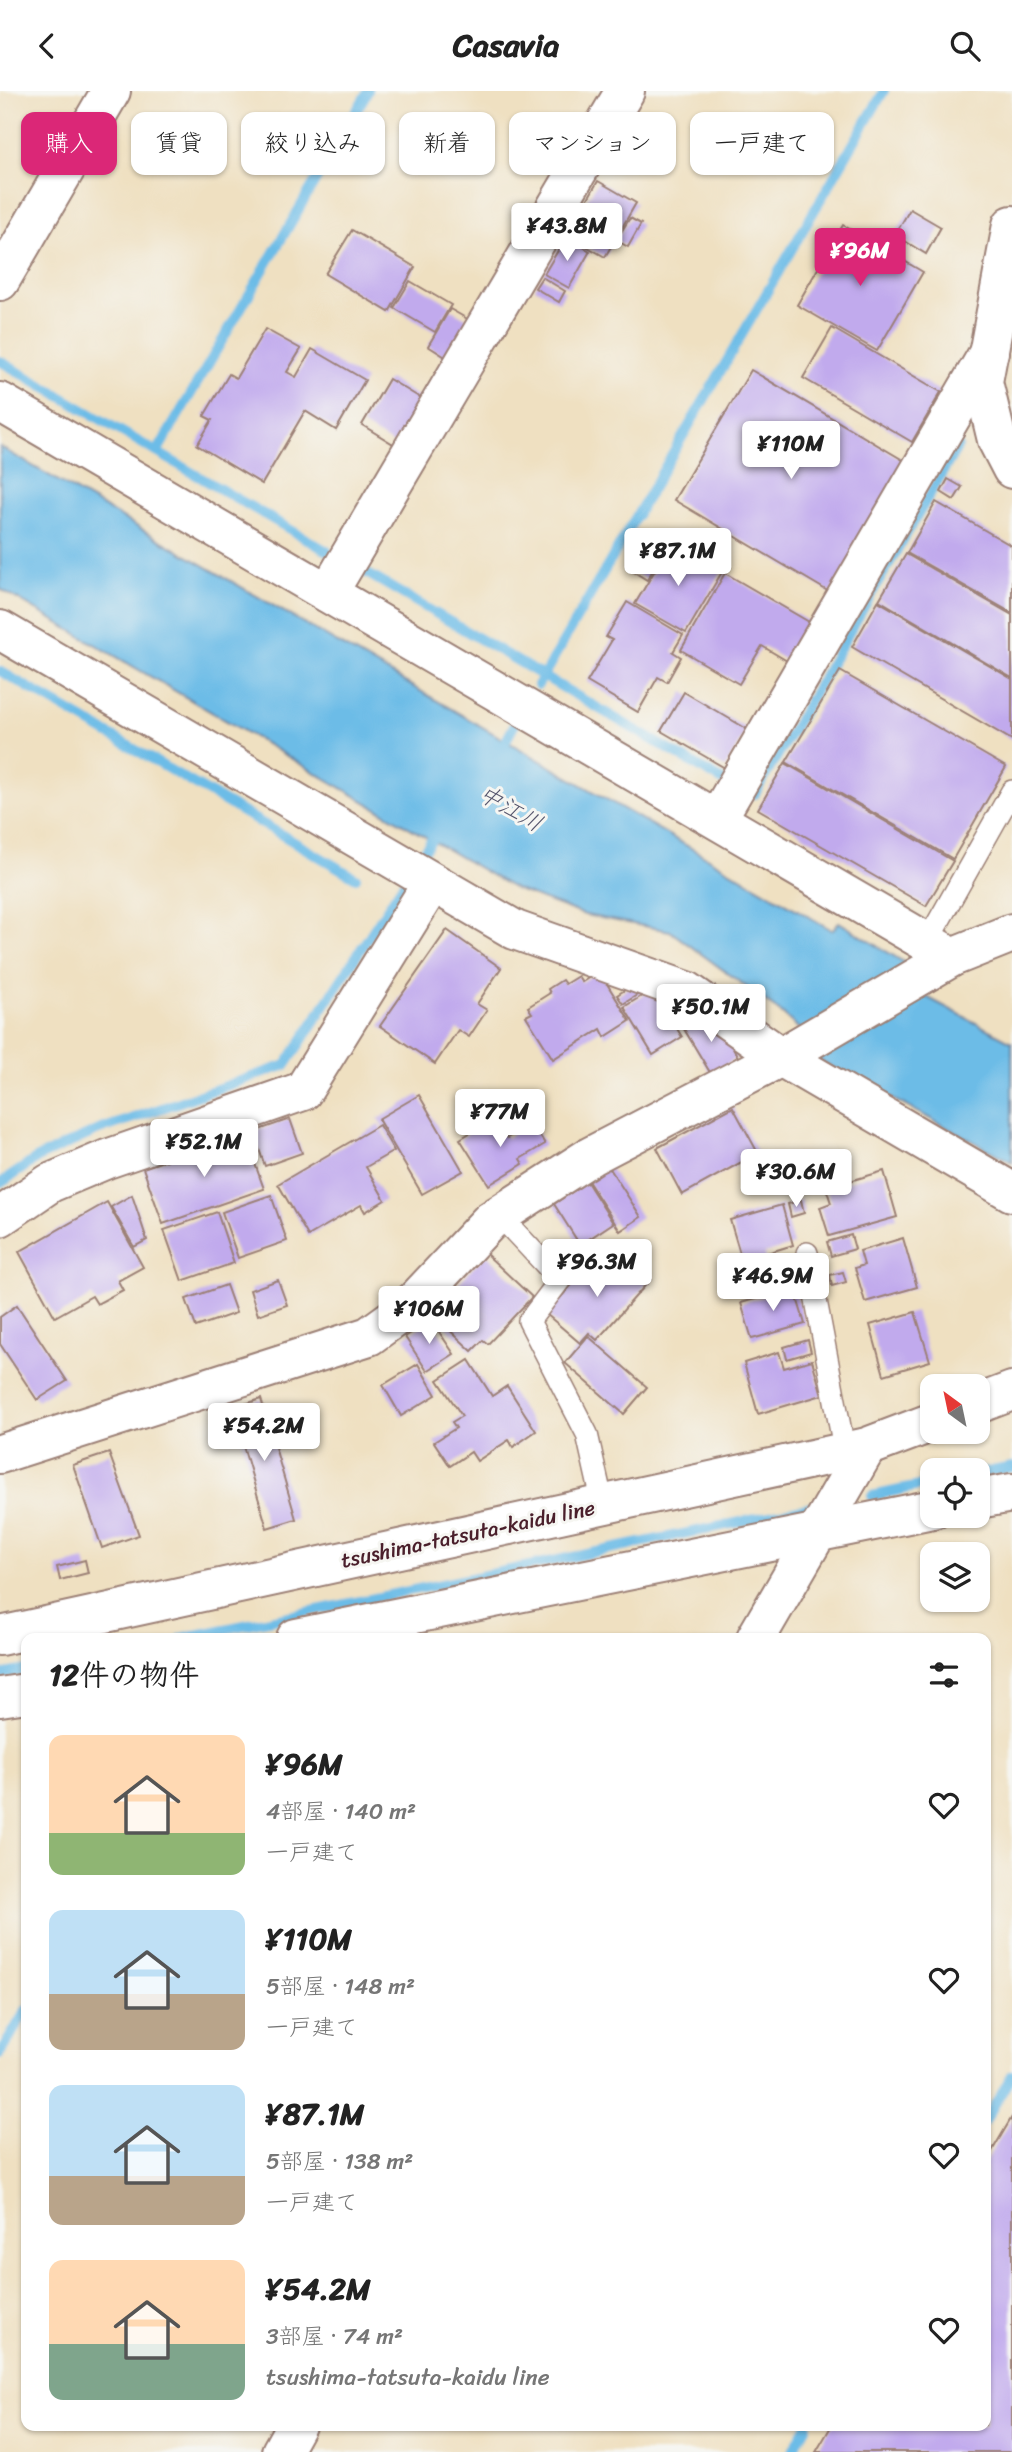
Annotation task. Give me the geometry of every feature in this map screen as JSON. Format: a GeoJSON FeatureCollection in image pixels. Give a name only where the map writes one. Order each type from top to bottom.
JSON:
{"type":"FeatureCollection","features":[{"type":"Feature","properties":{"kind":"street"},"geometry":{"type":"LineString","coordinates":[[0,281],[110,91]]}},
{"type":"Feature","properties":{"kind":"street"},"geometry":{"type":"LineString","coordinates":[[328,593],[625,91]]}},
{"type":"Feature","properties":{"kind":"street"},"geometry":{"type":"LineString","coordinates":[[1012,225],[983,382],[997,440],[1012,469]]}},
{"type":"Feature","properties":{"kind":"street"},"geometry":{"type":"LineString","coordinates":[[717,819],[989,352]]}},
{"type":"Feature","properties":{"kind":"street"},"geometry":{"type":"LineString","coordinates":[[0,402],[717,819],[934,958]]}},
{"type":"Feature","properties":{"kind":"street"},"geometry":{"type":"LineString","coordinates":[[0,630],[515,930],[687,991],[1012,1192]]}},
{"type":"Feature","properties":{"kind":"street"},"geometry":{"type":"LineString","coordinates":[[0,1217],[50,1183],[107,1159],[303,1091],[432,883]]}},
{"type":"Feature","properties":{"kind":"street"},"geometry":{"type":"LineString","coordinates":[[0,1454],[369,1336],[409,1307],[499,1215],[591,1156],[787,1053],[934,958],[1012,933]]}},
{"type":"Feature","properties":{"kind":"street"},"geometry":{"type":"LineString","coordinates":[[990,1399],[1012,1391]]}},
{"type":"Feature","properties":{"kind":"street","name":"tsushima-tatsuta-kaidu line"},"geometry":{"type":"LineString","coordinates":[[0,1636],[856,1450],[920,1427]]}},
{"type":"Feature","properties":{"kind":"street"},"geometry":{"type":"LineString","coordinates":[[759,1633],[818,1532],[856,1450]]}},
{"type":"Feature","properties":{"kind":"street"},"geometry":{"type":"LineString","coordinates":[[990,1497],[1012,1493]]}},
{"type":"Feature","properties":{"kind":"street"},"geometry":{"type":"LineString","coordinates":[[321,1633],[920,1512]]}},
{"type":"Feature","properties":{"kind":"street"},"geometry":{"type":"LineString","coordinates":[[0,1697],[21,1694]]}},
{"type":"Feature","properties":{"kind":"street"},"geometry":{"type":"LineString","coordinates":[[281,2452],[293,2431]]}},
{"type":"Feature","properties":{"kind":"lane"},"geometry":{"type":"LineString","coordinates":[[934,958],[1012,791]]}},
{"type":"Feature","properties":{"kind":"lane"},"geometry":{"type":"LineString","coordinates":[[499,1215],[559,1280],[528,1321],[587,1434],[603,1505]]}},
{"type":"Feature","properties":{"kind":"lane"},"geometry":{"type":"LineString","coordinates":[[807,1253],[856,1450]]}},
{"type":"Feature","properties":{"kind":"water","name":"中江川"},"geometry":{"type":"Polygon","coordinates":[[[0,447],[832,930],[839,922],[905,963],[921,994],[1012,1042],[1012,1162],[815,1058],[798,1028],[779,1011],[670,931],[585,915],[515,889],[0,589],[0,447]]]}},
{"type":"Feature","properties":{"kind":"building"},"geometry":{"type":"Polygon","coordinates":[[[598,181],[636,203],[605,257],[567,235],[598,181]]]}},
{"type":"Feature","properties":{"kind":"building"},"geometry":{"type":"Polygon","coordinates":[[[910,209],[941,227],[926,254],[895,235],[910,209]]]}},
{"type":"Feature","properties":{"kind":"building"},"geometry":{"type":"Polygon","coordinates":[[[630,218],[641,224],[628,247],[616,240],[630,218]]]}},
{"type":"Feature","properties":{"kind":"building"},"geometry":{"type":"Polygon","coordinates":[[[843,225],[923,272],[877,351],[797,305],[843,225]]]}},
{"type":"Feature","properties":{"kind":"building"},"geometry":{"type":"Polygon","coordinates":[[[352,230],[415,267],[389,312],[325,274],[352,230]]]}},
{"type":"Feature","properties":{"kind":"building"},"geometry":{"type":"Polygon","coordinates":[[[566,237],[590,251],[569,288],[544,274],[566,237]]]}},
{"type":"Feature","properties":{"kind":"building"},"geometry":{"type":"Polygon","coordinates":[[[542,277],[565,291],[559,302],[535,288],[542,277]]]}},
{"type":"Feature","properties":{"kind":"building"},"geometry":{"type":"Polygon","coordinates":[[[410,281],[451,305],[435,332],[394,308],[410,281]]]}},
{"type":"Feature","properties":{"kind":"building"},"geometry":{"type":"Polygon","coordinates":[[[450,309],[478,325],[455,363],[428,346],[450,309]]]}},
{"type":"Feature","properties":{"kind":"building"},"geometry":{"type":"Polygon","coordinates":[[[832,328],[941,392],[912,442],[803,378],[832,328]]]}},
{"type":"Feature","properties":{"kind":"building"},"geometry":{"type":"Polygon","coordinates":[[[265,329],[301,349],[287,372],[296,377],[312,349],[365,380],[336,430],[305,411],[262,484],[197,445],[212,420],[204,416],[229,374],[236,378],[265,329]]]}},
{"type":"Feature","properties":{"kind":"building"},"geometry":{"type":"Polygon","coordinates":[[[751,370],[908,463],[831,593],[674,500],[751,370]]]}},
{"type":"Feature","properties":{"kind":"building"},"geometry":{"type":"Polygon","coordinates":[[[389,379],[422,399],[395,445],[362,425],[389,379]]]}},
{"type":"Feature","properties":{"kind":"building"},"geometry":{"type":"Polygon","coordinates":[[[948,479],[962,487],[954,500],[941,492],[948,479]]]}},
{"type":"Feature","properties":{"kind":"building"},"geometry":{"type":"Polygon","coordinates":[[[936,502],[1012,546],[1012,613],[907,553],[936,502]]]}},
{"type":"Feature","properties":{"kind":"building"},"geometry":{"type":"Polygon","coordinates":[[[651,537],[667,546],[647,580],[631,570],[651,537]]]}},
{"type":"Feature","properties":{"kind":"building"},"geometry":{"type":"Polygon","coordinates":[[[671,543],[722,572],[686,633],[635,604],[671,543]]]}},
{"type":"Feature","properties":{"kind":"building"},"geometry":{"type":"Polygon","coordinates":[[[906,554],[1012,615],[1012,678],[879,600],[906,554]]]}},
{"type":"Feature","properties":{"kind":"building"},"geometry":{"type":"Polygon","coordinates":[[[725,573],[816,626],[794,665],[762,646],[739,684],[681,650],[725,573]]]}},
{"type":"Feature","properties":{"kind":"building"},"geometry":{"type":"Polygon","coordinates":[[[878,601],[1012,679],[1012,740],[852,647],[878,601]]]}},
{"type":"Feature","properties":{"kind":"building"},"geometry":{"type":"Polygon","coordinates":[[[627,602],[683,635],[673,652],[681,657],[667,682],[658,677],[638,712],[587,682],[612,640],[606,637],[627,602]]]}},
{"type":"Feature","properties":{"kind":"building"},"geometry":{"type":"Polygon","coordinates":[[[840,671],[1006,767],[953,859],[786,762],[840,671]]]}},
{"type":"Feature","properties":{"kind":"building"},"geometry":{"type":"Polygon","coordinates":[[[684,692],[747,729],[725,768],[661,731],[684,692]]]}},
{"type":"Feature","properties":{"kind":"building"},"geometry":{"type":"Polygon","coordinates":[[[785,763],[953,861],[926,906],[758,809],[785,763]]]}},
{"type":"Feature","properties":{"kind":"building"},"geometry":{"type":"Polygon","coordinates":[[[447,930],[501,968],[477,1004],[487,1010],[469,1037],[458,1030],[435,1064],[380,1026],[447,930]]]}},
{"type":"Feature","properties":{"kind":"building"},"geometry":{"type":"Polygon","coordinates":[[[599,971],[630,1021],[605,1037],[601,1029],[553,1059],[526,1016],[532,1013],[528,1007],[550,993],[548,989],[562,980],[565,984],[578,976],[582,982],[599,971]]]}},
{"type":"Feature","properties":{"kind":"building"},"geometry":{"type":"Polygon","coordinates":[[[642,979],[648,988],[623,1004],[617,995],[642,979]]]}},
{"type":"Feature","properties":{"kind":"building"},"geometry":{"type":"Polygon","coordinates":[[[653,989],[682,1037],[653,1055],[624,1007],[653,989]]]}},
{"type":"Feature","properties":{"kind":"building"},"geometry":{"type":"Polygon","coordinates":[[[704,1017],[718,1024],[738,1057],[711,1074],[684,1029],[704,1017]]]}},
{"type":"Feature","properties":{"kind":"building"},"geometry":{"type":"Polygon","coordinates":[[[419,1095],[463,1171],[422,1194],[378,1119],[419,1095]]]}},
{"type":"Feature","properties":{"kind":"building"},"geometry":{"type":"Polygon","coordinates":[[[733,1107],[758,1153],[682,1195],[657,1148],[733,1107]]]}},
{"type":"Feature","properties":{"kind":"building"},"geometry":{"type":"Polygon","coordinates":[[[494,1118],[507,1138],[531,1122],[545,1144],[520,1159],[523,1164],[489,1185],[460,1139],[494,1118]]]}},
{"type":"Feature","properties":{"kind":"building"},"geometry":{"type":"Polygon","coordinates":[[[290,1119],[302,1153],[265,1166],[253,1132],[290,1119]]]}},
{"type":"Feature","properties":{"kind":"building"},"geometry":{"type":"Polygon","coordinates":[[[379,1125],[394,1151],[366,1167],[385,1200],[365,1212],[361,1205],[308,1236],[278,1184],[379,1125]]]}},
{"type":"Feature","properties":{"kind":"building"},"geometry":{"type":"Polygon","coordinates":[[[244,1133],[264,1189],[163,1224],[143,1168],[244,1133]]]}},
{"type":"Feature","properties":{"kind":"building"},"geometry":{"type":"Polygon","coordinates":[[[609,1167],[641,1217],[620,1231],[588,1181],[609,1167]]]}},
{"type":"Feature","properties":{"kind":"building"},"geometry":{"type":"Polygon","coordinates":[[[884,1171],[897,1217],[829,1236],[820,1207],[831,1203],[826,1188],[884,1171]]]}},
{"type":"Feature","properties":{"kind":"building"},"geometry":{"type":"Polygon","coordinates":[[[587,1182],[613,1223],[580,1245],[554,1204],[587,1182]]]}},
{"type":"Feature","properties":{"kind":"building"},"geometry":{"type":"Polygon","coordinates":[[[132,1195],[147,1240],[134,1247],[111,1207],[132,1195]]]}},
{"type":"Feature","properties":{"kind":"building"},"geometry":{"type":"Polygon","coordinates":[[[271,1195],[287,1241],[238,1258],[222,1212],[271,1195]]]}},
{"type":"Feature","properties":{"kind":"building"},"geometry":{"type":"Polygon","coordinates":[[[801,1200],[804,1213],[791,1217],[788,1204],[801,1200]]]}},
{"type":"Feature","properties":{"kind":"building"},"geometry":{"type":"Polygon","coordinates":[[[107,1202],[143,1267],[118,1281],[123,1290],[97,1304],[92,1296],[55,1317],[19,1252],[107,1202]]]}},
{"type":"Feature","properties":{"kind":"building"},"geometry":{"type":"Polygon","coordinates":[[[782,1205],[793,1245],[764,1254],[768,1270],[747,1277],[730,1220],[782,1205]]]}},
{"type":"Feature","properties":{"kind":"building"},"geometry":{"type":"Polygon","coordinates":[[[217,1212],[234,1263],[182,1281],[164,1230],[217,1212]]]}},
{"type":"Feature","properties":{"kind":"building"},"geometry":{"type":"Polygon","coordinates":[[[851,1235],[855,1249],[831,1256],[827,1242],[851,1235]]]}},
{"type":"Feature","properties":{"kind":"building"},"geometry":{"type":"Polygon","coordinates":[[[903,1238],[917,1287],[865,1302],[855,1268],[864,1265],[860,1251],[903,1238]]]}},
{"type":"Feature","properties":{"kind":"building"},"geometry":{"type":"Polygon","coordinates":[[[486,1254],[532,1297],[488,1344],[483,1340],[472,1351],[431,1313],[486,1254]]]}},
{"type":"Feature","properties":{"kind":"building"},"geometry":{"type":"Polygon","coordinates":[[[599,1254],[620,1273],[630,1261],[651,1279],[597,1340],[589,1333],[580,1343],[546,1314],[599,1254]]]}},
{"type":"Feature","properties":{"kind":"building"},"geometry":{"type":"Polygon","coordinates":[[[843,1272],[846,1282],[832,1286],[830,1275],[843,1272]]]}},
{"type":"Feature","properties":{"kind":"building"},"geometry":{"type":"Polygon","coordinates":[[[278,1280],[287,1305],[258,1315],[250,1290],[278,1280]]]}},
{"type":"Feature","properties":{"kind":"building"},"geometry":{"type":"Polygon","coordinates":[[[226,1285],[236,1313],[196,1327],[186,1299],[226,1285]]]}},
{"type":"Feature","properties":{"kind":"building"},"geometry":{"type":"Polygon","coordinates":[[[794,1288],[805,1324],[752,1339],[741,1303],[794,1288]]]}},
{"type":"Feature","properties":{"kind":"building"},"geometry":{"type":"Polygon","coordinates":[[[17,1305],[67,1381],[37,1400],[0,1344],[0,1317],[17,1305]]]}},
{"type":"Feature","properties":{"kind":"building"},"geometry":{"type":"Polygon","coordinates":[[[915,1312],[930,1361],[884,1375],[870,1325],[915,1312]]]}},
{"type":"Feature","properties":{"kind":"building"},"geometry":{"type":"Polygon","coordinates":[[[431,1320],[454,1354],[427,1371],[405,1337],[431,1320]]]}},
{"type":"Feature","properties":{"kind":"building"},"geometry":{"type":"Polygon","coordinates":[[[588,1336],[647,1387],[624,1414],[565,1363],[588,1336]]]}},
{"type":"Feature","properties":{"kind":"building"},"geometry":{"type":"Polygon","coordinates":[[[808,1340],[811,1352],[787,1359],[784,1347],[808,1340]]]}},
{"type":"Feature","properties":{"kind":"building"},"geometry":{"type":"Polygon","coordinates":[[[779,1352],[784,1368],[812,1360],[822,1395],[758,1414],[744,1363],[779,1352]]]}},
{"type":"Feature","properties":{"kind":"building"},"geometry":{"type":"Polygon","coordinates":[[[469,1360],[492,1396],[507,1386],[536,1431],[513,1447],[509,1440],[477,1461],[471,1452],[450,1466],[434,1442],[456,1428],[452,1422],[462,1416],[438,1380],[469,1360]]]}},
{"type":"Feature","properties":{"kind":"building"},"geometry":{"type":"Polygon","coordinates":[[[418,1364],[436,1395],[401,1416],[383,1385],[418,1364]]]}},
{"type":"Feature","properties":{"kind":"building"},"geometry":{"type":"Polygon","coordinates":[[[261,1399],[296,1519],[267,1528],[232,1408],[261,1399]]]}},
{"type":"Feature","properties":{"kind":"building"},"geometry":{"type":"Polygon","coordinates":[[[109,1453],[139,1535],[102,1548],[73,1465],[109,1453]]]}},
{"type":"Feature","properties":{"kind":"building"},"geometry":{"type":"Polygon","coordinates":[[[85,1560],[88,1573],[60,1580],[57,1567],[85,1560]]]}},
{"type":"Feature","properties":{"kind":"building"},"geometry":{"type":"Polygon","coordinates":[[[1012,2117],[1012,2452],[816,2452],[828,2431],[991,2431],[991,2153],[1012,2117]]]}},
{"type":"Feature","properties":{"kind":"waterway"},"geometry":{"type":"LineString","coordinates":[[157,452],[368,91]]}},
{"type":"Feature","properties":{"kind":"waterway"},"geometry":{"type":"LineString","coordinates":[[538,685],[884,91]]}},
{"type":"Feature","properties":{"kind":"waterway"},"geometry":{"type":"LineString","coordinates":[[0,361],[327,551]]}},
{"type":"Feature","properties":{"kind":"waterway"},"geometry":{"type":"LineString","coordinates":[[755,794],[958,446]]}},
{"type":"Feature","properties":{"kind":"waterway"},"geometry":{"type":"LineString","coordinates":[[363,571],[723,781]]}},
{"type":"Feature","properties":{"kind":"waterway"},"geometry":{"type":"LineString","coordinates":[[0,671],[356,878]]}},
{"type":"Feature","properties":{"kind":"waterway"},"geometry":{"type":"LineString","coordinates":[[500,752],[518,718]]}},
{"type":"Feature","properties":{"kind":"waterway"},"geometry":{"type":"LineString","coordinates":[[420,857],[438,830]]}},
{"type":"Feature","properties":{"kind":"waterway"},"geometry":{"type":"LineString","coordinates":[[1,1183],[39,1157],[99,1130],[286,1065],[403,884]]}},
{"type":"Feature","properties":{"kind":"waterway"},"geometry":{"type":"LineString","coordinates":[[990,1472],[1012,1467]]}},
{"type":"Feature","properties":{"kind":"waterway"},"geometry":{"type":"LineString","coordinates":[[872,1496],[920,1486]]}},
{"type":"Feature","properties":{"kind":"waterway"},"geometry":{"type":"LineString","coordinates":[[206,1633],[813,1507]]}},
{"type":"Feature","properties":{"kind":"waterway"},"geometry":{"type":"LineString","coordinates":[[0,1675],[21,1671]]}},
{"type":"Feature","properties":{"kind":"waterway"},"geometry":{"type":"LineString","coordinates":[[0,2054],[21,2018]]}},
{"type":"Feature","properties":{"kind":"waterway"},"geometry":{"type":"LineString","coordinates":[[991,2111],[1012,2075]]}},
{"type":"Feature","properties":{"kind":"waterway"},"geometry":{"type":"LineString","coordinates":[[792,2452],[804,2431]]}}]}
